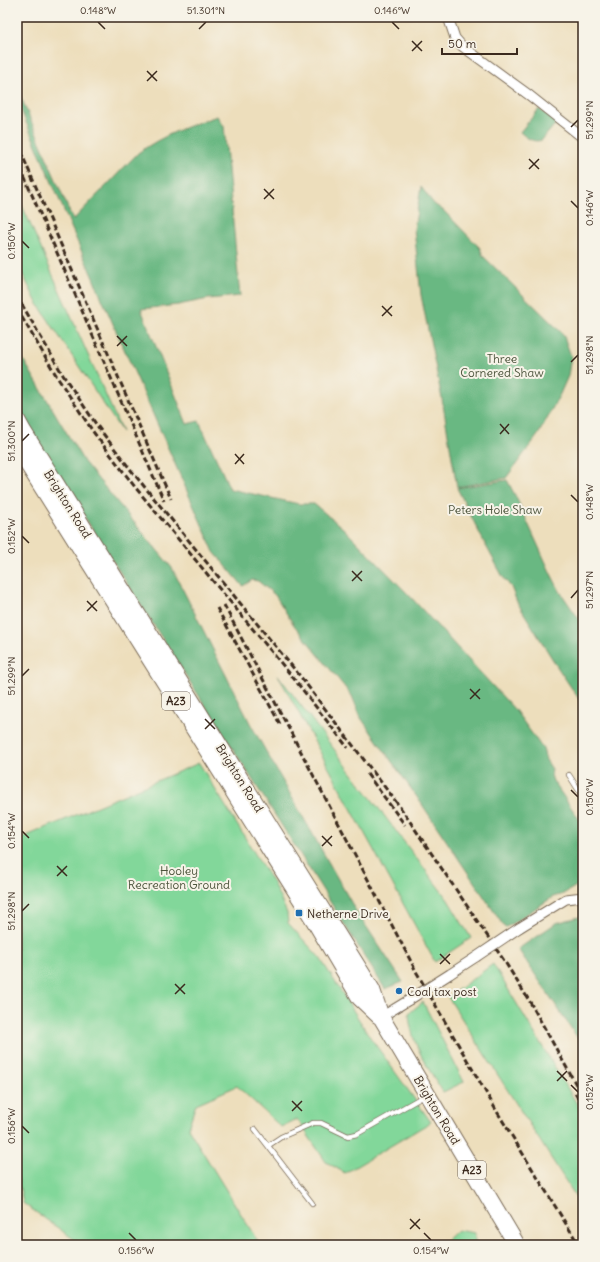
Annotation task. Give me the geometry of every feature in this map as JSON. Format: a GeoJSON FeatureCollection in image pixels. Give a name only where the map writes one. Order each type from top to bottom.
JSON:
{"type":"FeatureCollection","features":[{"type":"Feature","properties":{"kind":"highway","name":"Brighton Road"},"geometry":{"type":"LineString","coordinates":[[17,420],[23,432],[372,990],[380,1017],[517,1245]]}},
{"type":"Feature","properties":{"kind":"highway","name":"Brighton Road"},"geometry":{"type":"LineString","coordinates":[[17,447],[314,920],[360,998],[380,1017]]}},
{"type":"Feature","properties":{"kind":"street"},"geometry":{"type":"LineString","coordinates":[[448,17],[455,38],[462,46],[583,138]]}},
{"type":"Feature","properties":{"kind":"street"},"geometry":{"type":"LineString","coordinates":[[380,1017],[566,899],[583,897]]}},
{"type":"Feature","properties":{"kind":"lane"},"geometry":{"type":"LineString","coordinates":[[569,775],[583,797]]}},
{"type":"Feature","properties":{"kind":"lane"},"geometry":{"type":"LineString","coordinates":[[269,1145],[281,1137],[313,1123],[321,1123],[348,1136],[357,1134],[427,1094]]}},
{"type":"Feature","properties":{"kind":"lane"},"geometry":{"type":"LineString","coordinates":[[255,1129],[269,1145],[312,1203]]}},
{"type":"Feature","properties":{"kind":"green space"},"geometry":{"type":"Polygon","coordinates":[[[17,88],[73,220],[138,153],[166,136],[217,116],[224,126],[240,296],[141,309],[187,424],[199,421],[230,489],[299,504],[314,504],[344,529],[407,593],[515,710],[543,749],[546,760],[552,769],[551,775],[553,781],[583,825],[583,882],[563,894],[553,897],[505,928],[419,800],[361,718],[352,696],[294,625],[275,595],[258,581],[252,580],[243,586],[214,552],[102,299],[17,101],[17,88]]]}},
{"type":"Feature","properties":{"kind":"green space"},"geometry":{"type":"Polygon","coordinates":[[[539,109],[557,122],[542,140],[536,141],[528,138],[520,132],[539,109]]]}},
{"type":"Feature","properties":{"kind":"green space","name":"Three Cornered Shaw"},"geometry":{"type":"Polygon","coordinates":[[[421,187],[434,204],[444,211],[480,248],[483,256],[563,334],[571,356],[568,376],[560,394],[538,435],[506,478],[457,487],[442,399],[421,295],[414,229],[421,187]]]}},
{"type":"Feature","properties":{"kind":"green space"},"geometry":{"type":"Polygon","coordinates":[[[17,194],[122,432],[36,301],[17,263],[17,194]]]}},
{"type":"Feature","properties":{"kind":"green space"},"geometry":{"type":"Polygon","coordinates":[[[17,349],[84,462],[172,568],[250,723],[356,911],[403,982],[385,989],[29,430],[17,406],[17,349]]]}},
{"type":"Feature","properties":{"kind":"green space","name":"Peters Hole Shaw"},"geometry":{"type":"Polygon","coordinates":[[[507,480],[551,574],[561,593],[583,625],[583,705],[517,602],[511,587],[503,577],[485,544],[457,488],[507,480]]]}},
{"type":"Feature","properties":{"kind":"green space"},"geometry":{"type":"Polygon","coordinates":[[[278,675],[448,900],[471,938],[435,962],[278,675]]]}},
{"type":"Feature","properties":{"kind":"green space","name":"Hooley Recreation Ground"},"geometry":{"type":"Polygon","coordinates":[[[199,763],[273,883],[287,913],[288,923],[320,958],[370,1037],[431,1122],[345,1173],[326,1162],[297,1119],[281,1127],[237,1086],[196,1104],[188,1128],[260,1245],[82,1245],[23,1203],[17,1174],[17,840],[199,763]]]}},
{"type":"Feature","properties":{"kind":"green space"},"geometry":{"type":"Polygon","coordinates":[[[583,916],[583,1046],[518,949],[556,923],[583,916]]]}},
{"type":"Feature","properties":{"kind":"green space"},"geometry":{"type":"Polygon","coordinates":[[[493,964],[583,1114],[583,1208],[448,997],[493,964]]]}},
{"type":"Feature","properties":{"kind":"green space"},"geometry":{"type":"Polygon","coordinates":[[[423,1002],[464,1082],[443,1092],[416,1044],[410,1024],[409,1013],[423,1002]]]}},
{"type":"Feature","properties":{"kind":"green space"},"geometry":{"type":"Polygon","coordinates":[[[457,1230],[475,1233],[475,1245],[441,1245],[457,1230]]]}},
{"type":"Feature","properties":{"kind":"railway"},"geometry":{"type":"LineString","coordinates":[[17,143],[171,499]]}},
{"type":"Feature","properties":{"kind":"railway"},"geometry":{"type":"LineString","coordinates":[[17,160],[164,501]]}},
{"type":"Feature","properties":{"kind":"railway"},"geometry":{"type":"LineString","coordinates":[[17,296],[63,375],[98,427],[134,474],[300,676],[400,807],[505,962],[530,1002],[583,1097]]}},
{"type":"Feature","properties":{"kind":"railway"},"geometry":{"type":"LineString","coordinates":[[17,309],[59,380],[94,433],[135,487],[295,680],[348,748]]}},
{"type":"Feature","properties":{"kind":"railway"},"geometry":{"type":"LineString","coordinates":[[224,605],[417,973],[496,1110],[579,1245]]}},
{"type":"Feature","properties":{"kind":"railway"},"geometry":{"type":"LineString","coordinates":[[217,608],[281,726]]}},
{"type":"Feature","properties":{"kind":"railway"},"geometry":{"type":"LineString","coordinates":[[367,774],[405,825]]}},
{"type":"Feature","properties":{"kind":"railway"},"geometry":{"type":"LineString","coordinates":[[575,1093],[583,1107]]}},
{"type":"Feature","properties":{"kind":"place","name":"Netherne Drive"},"geometry":{"type":"Point","coordinates":[299,913]}},
{"type":"Feature","properties":{"kind":"place","name":"Coal tax post"},"geometry":{"type":"Point","coordinates":[399,991]}}]}
